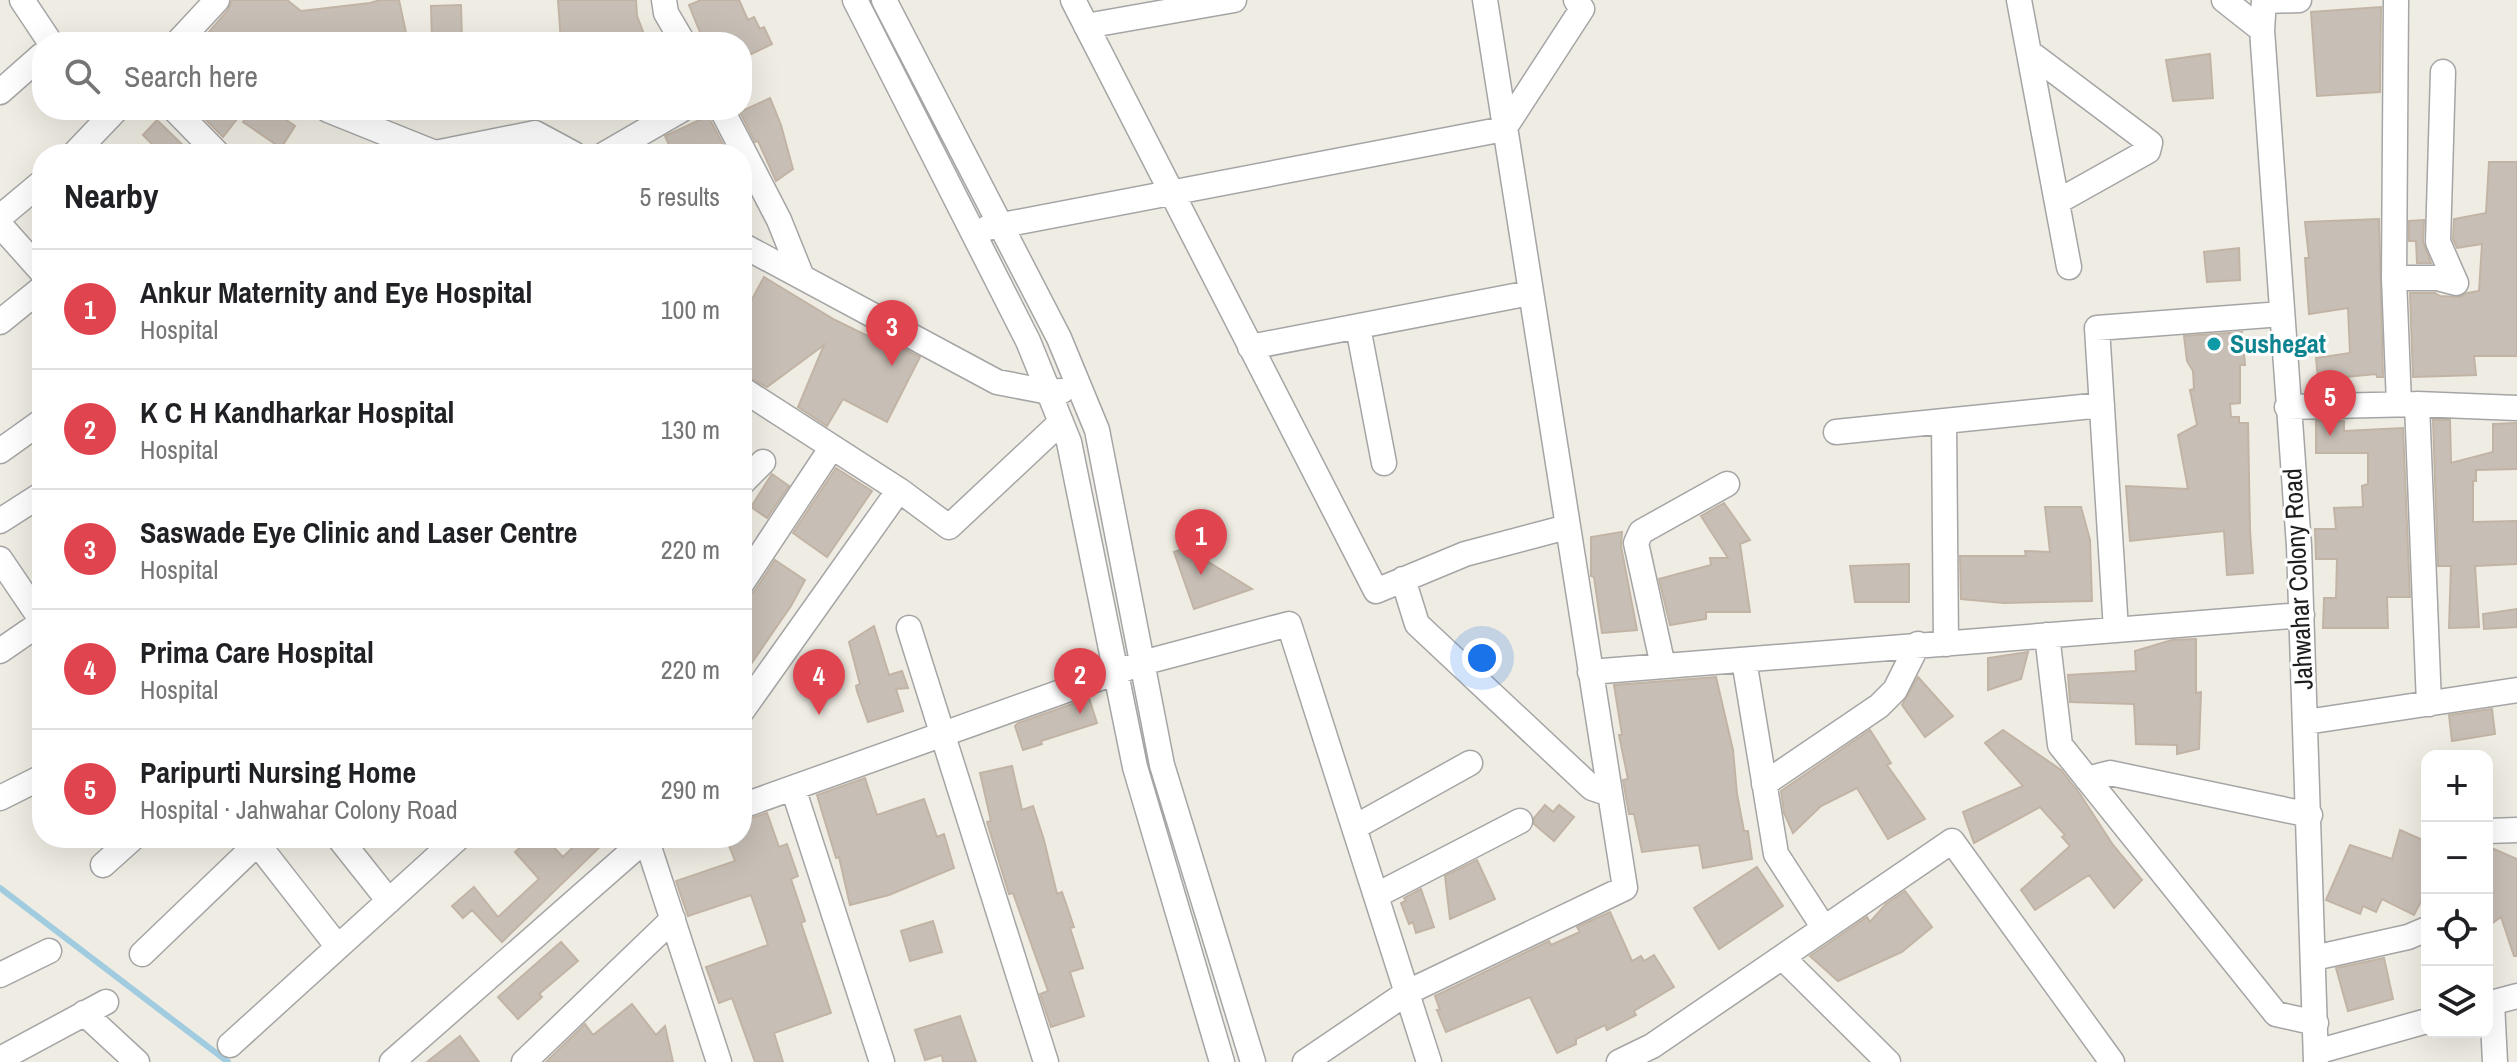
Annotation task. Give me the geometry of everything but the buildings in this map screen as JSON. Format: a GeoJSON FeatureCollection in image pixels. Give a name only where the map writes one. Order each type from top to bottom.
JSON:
{"type":"FeatureCollection","features":[{"type":"Feature","properties":{"kind":"street"},"geometry":{"type":"LineString","coordinates":[[22,0],[43,32]]}},
{"type":"Feature","properties":{"kind":"street"},"geometry":{"type":"LineString","coordinates":[[187,32],[217,0]]}},
{"type":"Feature","properties":{"kind":"street"},"geometry":{"type":"LineString","coordinates":[[664,0],[666,13],[677,32]]}},
{"type":"Feature","properties":{"kind":"street"},"geometry":{"type":"LineString","coordinates":[[855,0],[1028,341],[1069,442],[1135,767],[1222,1062]]}},
{"type":"Feature","properties":{"kind":"street"},"geometry":{"type":"LineString","coordinates":[[884,0],[1059,338],[1097,430],[1162,765],[1253,1062]]}},
{"type":"Feature","properties":{"kind":"street"},"geometry":{"type":"LineString","coordinates":[[1073,0],[1376,591],[1465,554],[1567,527]]}},
{"type":"Feature","properties":{"kind":"street"},"geometry":{"type":"LineString","coordinates":[[1086,26],[1232,0]]}},
{"type":"Feature","properties":{"kind":"street"},"geometry":{"type":"LineString","coordinates":[[1305,1062],[1408,992],[1625,888],[1485,0]]}},
{"type":"Feature","properties":{"kind":"street"},"geometry":{"type":"LineString","coordinates":[[973,231],[1504,129],[1582,9],[1576,0]]}},
{"type":"Feature","properties":{"kind":"street"},"geometry":{"type":"LineString","coordinates":[[2019,0],[2069,267]]}},
{"type":"Feature","properties":{"kind":"street"},"geometry":{"type":"LineString","coordinates":[[2224,0],[2262,30]]}},
{"type":"Feature","properties":{"kind":"street"},"geometry":{"type":"LineString","coordinates":[[2264,1],[2299,0]]}},
{"type":"Feature","properties":{"kind":"street"},"geometry":{"type":"LineString","coordinates":[[2396,0],[2394,278],[2408,404],[2429,704]]}},
{"type":"Feature","properties":{"kind":"street","name":"Jahwahar Colony Road"},"geometry":{"type":"LineString","coordinates":[[2264,1],[2262,30],[2299,546],[2316,1057]]}},
{"type":"Feature","properties":{"kind":"street"},"geometry":{"type":"LineString","coordinates":[[2029,52],[2150,143],[2148,151],[2057,202]]}},
{"type":"Feature","properties":{"kind":"street"},"geometry":{"type":"LineString","coordinates":[[0,92],[32,64]]}},
{"type":"Feature","properties":{"kind":"street"},"geometry":{"type":"LineString","coordinates":[[2394,278],[2437,278],[2456,283],[2438,242],[2443,72]]}},
{"type":"Feature","properties":{"kind":"street"},"geometry":{"type":"LineString","coordinates":[[87,144],[107,120]]}},
{"type":"Feature","properties":{"kind":"street"},"geometry":{"type":"LineString","coordinates":[[185,120],[208,144]]}},
{"type":"Feature","properties":{"kind":"street"},"geometry":{"type":"LineString","coordinates":[[353,120],[413,144]]}},
{"type":"Feature","properties":{"kind":"street"},"geometry":{"type":"LineString","coordinates":[[622,144],[664,120]]}},
{"type":"Feature","properties":{"kind":"street"},"geometry":{"type":"LineString","coordinates":[[727,120],[740,144]]}},
{"type":"Feature","properties":{"kind":"street"},"geometry":{"type":"LineString","coordinates":[[480,144],[535,133],[555,144]]}},
{"type":"Feature","properties":{"kind":"street"},"geometry":{"type":"LineString","coordinates":[[752,168],[779,220],[802,277]]}},
{"type":"Feature","properties":{"kind":"street"},"geometry":{"type":"LineString","coordinates":[[0,217],[32,190]]}},
{"type":"Feature","properties":{"kind":"street"},"geometry":{"type":"LineString","coordinates":[[0,225],[32,261]]}},
{"type":"Feature","properties":{"kind":"street"},"geometry":{"type":"LineString","coordinates":[[752,250],[997,382],[1049,392],[1080,390]]}},
{"type":"Feature","properties":{"kind":"street"},"geometry":{"type":"LineString","coordinates":[[1250,347],[1530,293]]}},
{"type":"Feature","properties":{"kind":"street"},"geometry":{"type":"LineString","coordinates":[[0,322],[32,296]]}},
{"type":"Feature","properties":{"kind":"street"},"geometry":{"type":"LineString","coordinates":[[2116,630],[2097,328],[2282,314]]}},
{"type":"Feature","properties":{"kind":"street"},"geometry":{"type":"LineString","coordinates":[[1358,327],[1384,463]]}},
{"type":"Feature","properties":{"kind":"street"},"geometry":{"type":"LineString","coordinates":[[752,395],[899,490],[949,527],[1061,422]]}},
{"type":"Feature","properties":{"kind":"street"},"geometry":{"type":"LineString","coordinates":[[2287,407],[2408,404],[2517,408]]}},
{"type":"Feature","properties":{"kind":"street"},"geometry":{"type":"LineString","coordinates":[[1836,432],[2102,405]]}},
{"type":"Feature","properties":{"kind":"street"},"geometry":{"type":"LineString","coordinates":[[1944,421],[1946,644]]}},
{"type":"Feature","properties":{"kind":"street"},"geometry":{"type":"LineString","coordinates":[[0,451],[32,428]]}},
{"type":"Feature","properties":{"kind":"street"},"geometry":{"type":"LineString","coordinates":[[752,568],[832,447]]}},
{"type":"Feature","properties":{"kind":"street"},"geometry":{"type":"LineString","coordinates":[[752,473],[763,462]]}},
{"type":"Feature","properties":{"kind":"street"},"geometry":{"type":"LineString","coordinates":[[1663,666],[1637,537],[1727,484]]}},
{"type":"Feature","properties":{"kind":"street"},"geometry":{"type":"LineString","coordinates":[[752,697],[899,490]]}},
{"type":"Feature","properties":{"kind":"street"},"geometry":{"type":"LineString","coordinates":[[0,521],[32,500]]}},
{"type":"Feature","properties":{"kind":"street"},"geometry":{"type":"LineString","coordinates":[[0,559],[32,607]]}},
{"type":"Feature","properties":{"kind":"street"},"geometry":{"type":"LineString","coordinates":[[1403,579],[1417,624],[1592,788],[1610,794]]}},
{"type":"Feature","properties":{"kind":"street"},"geometry":{"type":"LineString","coordinates":[[1590,672],[2302,615]]}},
{"type":"Feature","properties":{"kind":"street"},"geometry":{"type":"LineString","coordinates":[[752,802],[1142,663],[1289,624],[1429,1062]]}},
{"type":"Feature","properties":{"kind":"street"},"geometry":{"type":"LineString","coordinates":[[909,628],[1046,1062]]}},
{"type":"Feature","properties":{"kind":"street"},"geometry":{"type":"LineString","coordinates":[[0,651],[32,629]]}},
{"type":"Feature","properties":{"kind":"street"},"geometry":{"type":"LineString","coordinates":[[2047,635],[2060,745],[2276,1014],[2316,1023]]}},
{"type":"Feature","properties":{"kind":"street"},"geometry":{"type":"LineString","coordinates":[[1764,784],[1879,706],[1895,690],[1918,644]]}},
{"type":"Feature","properties":{"kind":"street"},"geometry":{"type":"LineString","coordinates":[[1744,660],[1776,854],[1824,928]]}},
{"type":"Feature","properties":{"kind":"street"},"geometry":{"type":"LineString","coordinates":[[2306,722],[2517,690]]}},
{"type":"Feature","properties":{"kind":"street"},"geometry":{"type":"LineString","coordinates":[[1355,827],[1470,763]]}},
{"type":"Feature","properties":{"kind":"street"},"geometry":{"type":"LineString","coordinates":[[2087,779],[2110,773],[2310,815]]}},
{"type":"Feature","properties":{"kind":"street"},"geometry":{"type":"LineString","coordinates":[[0,798],[32,782]]}},
{"type":"Feature","properties":{"kind":"street"},"geometry":{"type":"LineString","coordinates":[[793,788],[882,1062]]}},
{"type":"Feature","properties":{"kind":"street"},"geometry":{"type":"LineString","coordinates":[[1377,895],[1520,821]]}},
{"type":"Feature","properties":{"kind":"street"},"geometry":{"type":"LineString","coordinates":[[2493,831],[2517,830]]}},
{"type":"Feature","properties":{"kind":"street"},"geometry":{"type":"LineString","coordinates":[[1619,1062],[1660,1054],[1782,957],[1952,841],[2102,1059]]}},
{"type":"Feature","properties":{"kind":"street"},"geometry":{"type":"LineString","coordinates":[[103,865],[122,848]]}},
{"type":"Feature","properties":{"kind":"street"},"geometry":{"type":"LineString","coordinates":[[142,954],[250,848]]}},
{"type":"Feature","properties":{"kind":"street"},"geometry":{"type":"LineString","coordinates":[[264,848],[338,947]]}},
{"type":"Feature","properties":{"kind":"street"},"geometry":{"type":"LineString","coordinates":[[347,848],[389,901]]}},
{"type":"Feature","properties":{"kind":"street"},"geometry":{"type":"LineString","coordinates":[[230,1045],[389,901],[439,848]]}},
{"type":"Feature","properties":{"kind":"street"},"geometry":{"type":"LineString","coordinates":[[392,1062],[636,848]]}},
{"type":"Feature","properties":{"kind":"street"},"geometry":{"type":"LineString","coordinates":[[650,848],[719,1062]]}},
{"type":"Feature","properties":{"kind":"street"},"geometry":{"type":"LineString","coordinates":[[524,1062],[673,919]]}},
{"type":"Feature","properties":{"kind":"street"},"geometry":{"type":"LineString","coordinates":[[2314,958],[2421,932]]}},
{"type":"Feature","properties":{"kind":"street"},"geometry":{"type":"LineString","coordinates":[[0,975],[49,951]]}},
{"type":"Feature","properties":{"kind":"street"},"geometry":{"type":"LineString","coordinates":[[1782,957],[1888,1062]]}},
{"type":"Feature","properties":{"kind":"street"},"geometry":{"type":"LineString","coordinates":[[2493,1003],[2517,996]]}},
{"type":"Feature","properties":{"kind":"street"},"geometry":{"type":"LineString","coordinates":[[12,1058],[95,1008],[137,1062]]}},
{"type":"Feature","properties":{"kind":"street"},"geometry":{"type":"LineString","coordinates":[[2316,1057],[2421,1023]]}},
{"type":"Feature","properties":{"kind":"street"},"geometry":{"type":"LineString","coordinates":[[2493,1038],[2495,1062]]}},
{"type":"Feature","properties":{"kind":"waterway"},"geometry":{"type":"LineString","coordinates":[[0,888],[228,1062]]}},
{"type":"Feature","properties":{"kind":"place","name":"Sushegat"},"geometry":{"type":"Point","coordinates":[2214,344]}},
{"type":"Feature","properties":{"kind":"place","name":"Saswade Eye Clinic and Laser Centre"},"geometry":{"type":"Point","coordinates":[892,366]}},
{"type":"Feature","properties":{"kind":"place","name":"Paripurti Nursing Home"},"geometry":{"type":"Point","coordinates":[2330,436]}},
{"type":"Feature","properties":{"kind":"place","name":"Ankur Maternity and Eye Hospital"},"geometry":{"type":"Point","coordinates":[1201,575]}},
{"type":"Feature","properties":{"kind":"place","name":"K C H Kandharkar Hospital"},"geometry":{"type":"Point","coordinates":[1080,714]}},
{"type":"Feature","properties":{"kind":"place","name":"Prima Care Hospital"},"geometry":{"type":"Point","coordinates":[819,715]}}]}
